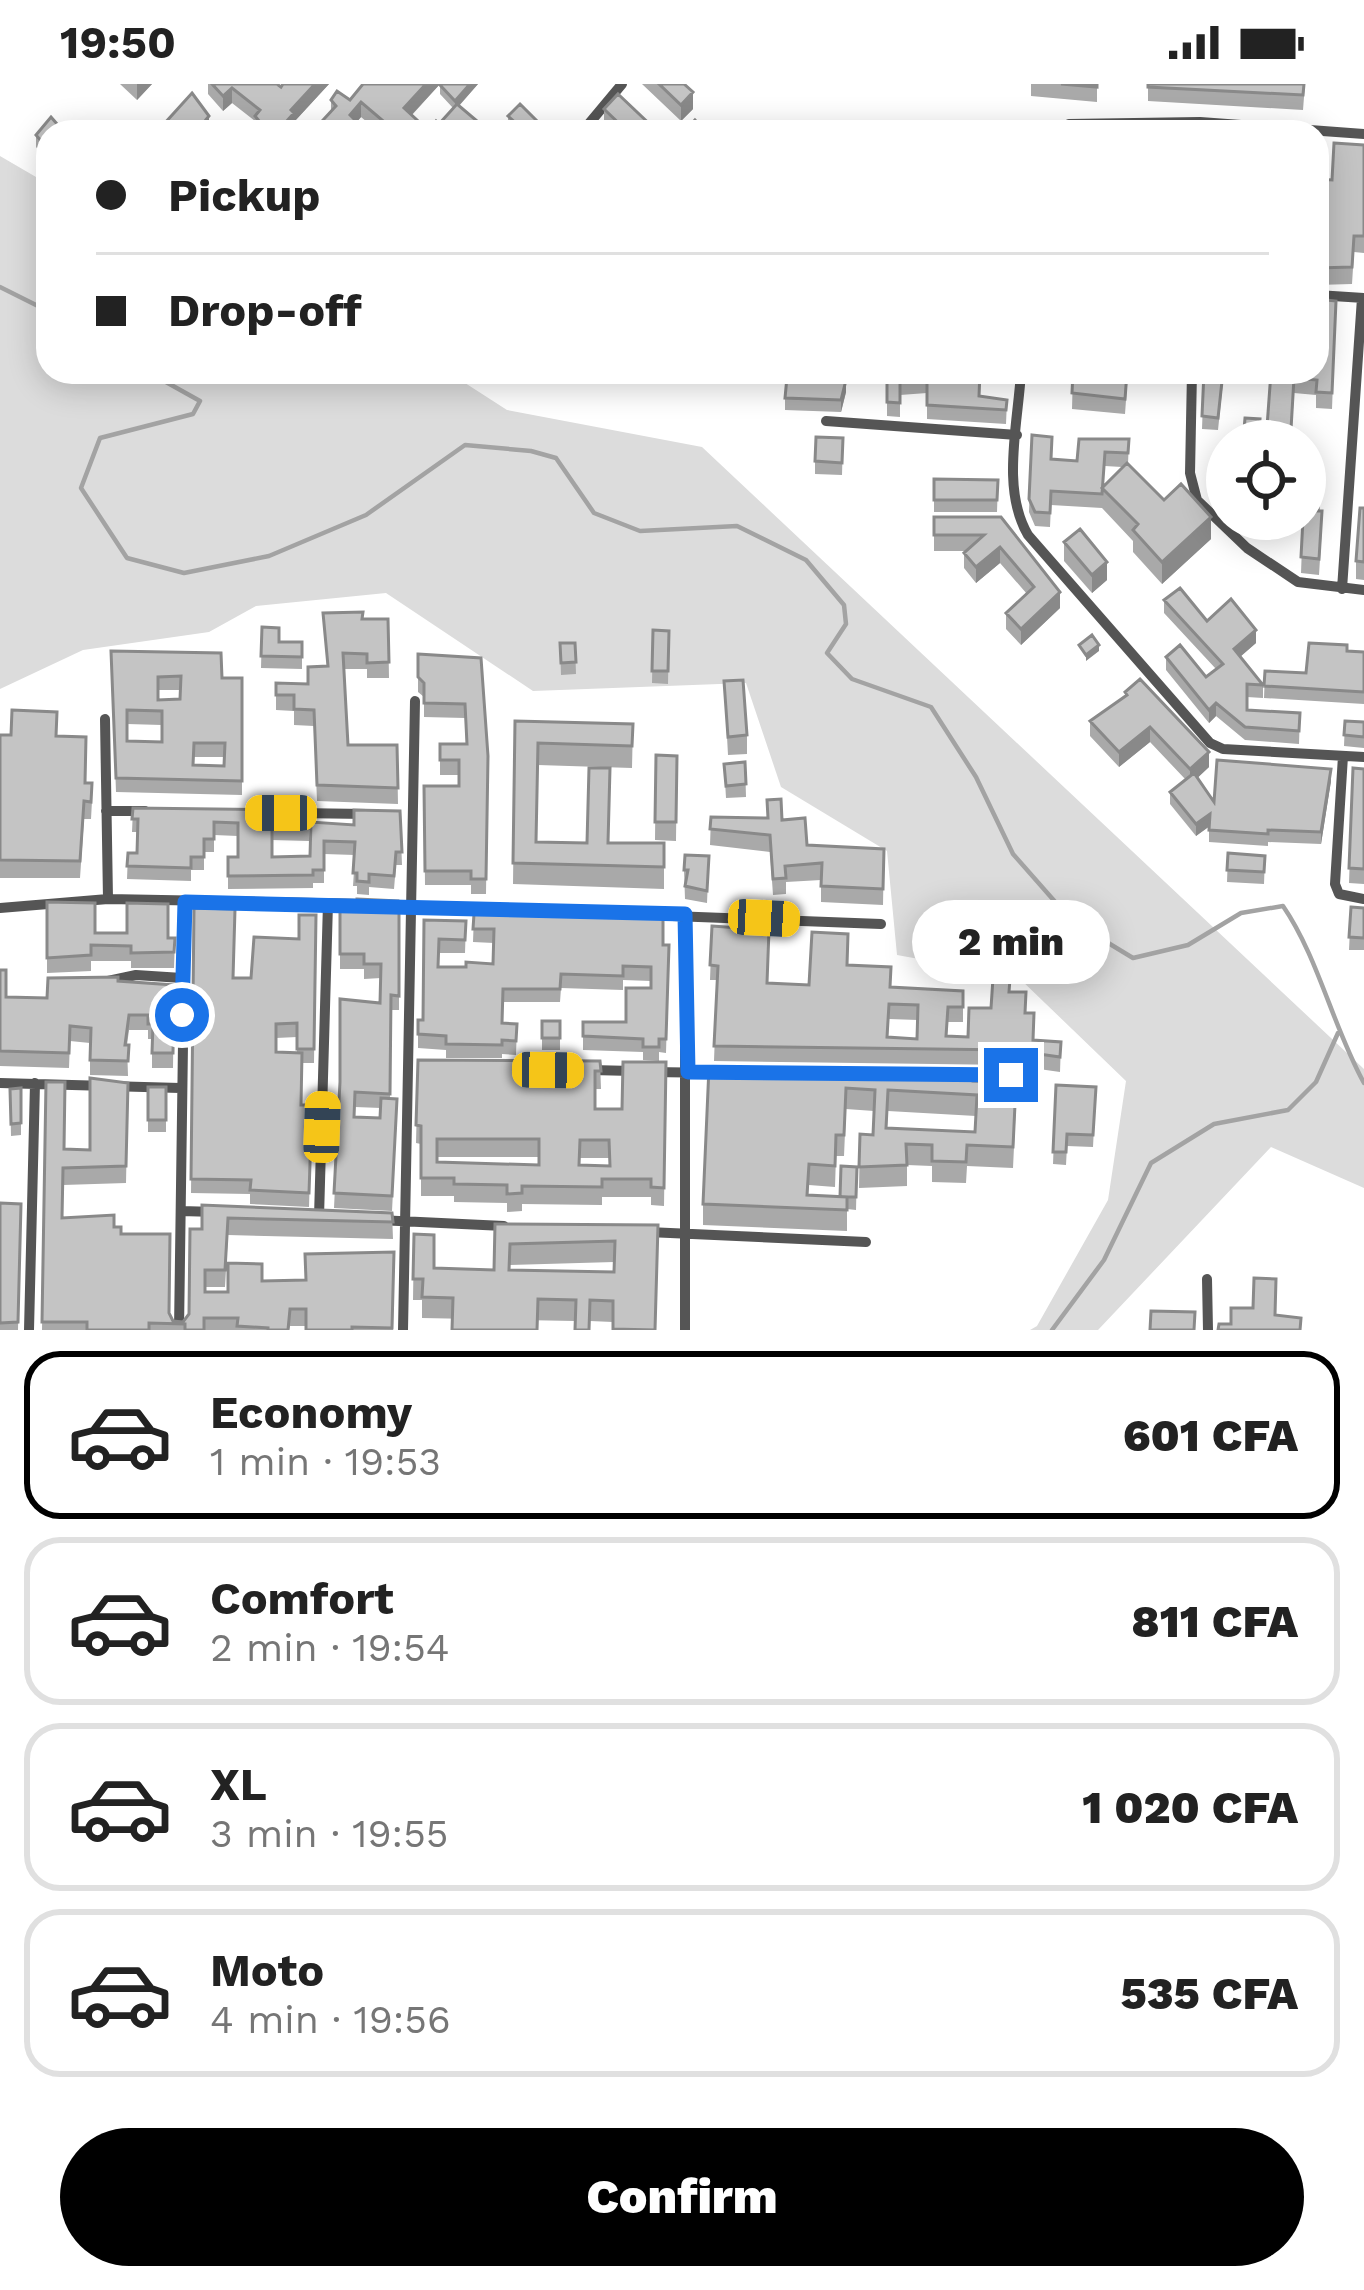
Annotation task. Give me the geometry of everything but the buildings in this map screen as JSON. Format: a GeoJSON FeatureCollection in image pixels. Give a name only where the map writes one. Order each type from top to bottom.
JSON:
{"type":"FeatureCollection","features":[{"type":"Feature","properties":{"kind":"street"},"geometry":{"type":"LineString","coordinates":[[596,120],[622,84]]}},
{"type":"Feature","properties":{"kind":"street"},"geometry":{"type":"LineString","coordinates":[[1329,133],[1364,134]]}},
{"type":"Feature","properties":{"kind":"street"},"geometry":{"type":"LineString","coordinates":[[1329,297],[1363,298],[1342,589]]}},
{"type":"Feature","properties":{"kind":"street"},"geometry":{"type":"LineString","coordinates":[[1021,384],[1013,492],[1017,516],[1028,535],[1210,743],[1223,749],[1364,757]]}},
{"type":"Feature","properties":{"kind":"street"},"geometry":{"type":"LineString","coordinates":[[1192,384],[1190,473],[1197,500],[1276,570],[1298,582],[1364,590]]}},
{"type":"Feature","properties":{"kind":"street"},"geometry":{"type":"LineString","coordinates":[[826,421],[1017,436]]}},
{"type":"Feature","properties":{"kind":"street"},"geometry":{"type":"LineString","coordinates":[[403,1330],[415,700]]}},
{"type":"Feature","properties":{"kind":"street"},"geometry":{"type":"LineString","coordinates":[[105,719],[108,899]]}},
{"type":"Feature","properties":{"kind":"street"},"geometry":{"type":"LineString","coordinates":[[1342,756],[1335,884],[1339,894],[1364,899]]}},
{"type":"Feature","properties":{"kind":"street"},"geometry":{"type":"LineString","coordinates":[[106,811],[153,812]]}},
{"type":"Feature","properties":{"kind":"street"},"geometry":{"type":"LineString","coordinates":[[272,813],[413,814]]}},
{"type":"Feature","properties":{"kind":"street"},"geometry":{"type":"LineString","coordinates":[[0,908],[108,899],[328,903],[880,925]]}},
{"type":"Feature","properties":{"kind":"street"},"geometry":{"type":"LineString","coordinates":[[179,1330],[185,902]]}},
{"type":"Feature","properties":{"kind":"street"},"geometry":{"type":"LineString","coordinates":[[319,1217],[328,903]]}},
{"type":"Feature","properties":{"kind":"street"},"geometry":{"type":"LineString","coordinates":[[685,914],[686,1330]]}},
{"type":"Feature","properties":{"kind":"street"},"geometry":{"type":"LineString","coordinates":[[101,982],[136,975],[182,978]]}},
{"type":"Feature","properties":{"kind":"street"},"geometry":{"type":"LineString","coordinates":[[408,1067],[431,1067]]}},
{"type":"Feature","properties":{"kind":"street"},"geometry":{"type":"LineString","coordinates":[[571,1070],[734,1073]]}},
{"type":"Feature","properties":{"kind":"street"},"geometry":{"type":"LineString","coordinates":[[780,1073],[1011,1075]]}},
{"type":"Feature","properties":{"kind":"street"},"geometry":{"type":"LineString","coordinates":[[0,1083],[180,1088]]}},
{"type":"Feature","properties":{"kind":"street"},"geometry":{"type":"LineString","coordinates":[[29,1330],[35,1083]]}},
{"type":"Feature","properties":{"kind":"street"},"geometry":{"type":"LineString","coordinates":[[181,1211],[227,1213]]}},
{"type":"Feature","properties":{"kind":"street"},"geometry":{"type":"LineString","coordinates":[[296,1216],[340,1218]]}},
{"type":"Feature","properties":{"kind":"street"},"geometry":{"type":"LineString","coordinates":[[362,1219],[523,1226]]}},
{"type":"Feature","properties":{"kind":"street"},"geometry":{"type":"LineString","coordinates":[[641,1232],[866,1242]]}},
{"type":"Feature","properties":{"kind":"street"},"geometry":{"type":"LineString","coordinates":[[1207,1279],[1208,1330]]}},
{"type":"Feature","properties":{"kind":"shaded area"},"geometry":{"type":"Polygon","coordinates":[[[0,156],[36,177],[36,384],[467,384],[507,410],[702,447],[1364,1069],[1364,1188],[1271,1147],[1098,1330],[1030,1330],[1037,1326],[1108,1200],[1126,1081],[1018,977],[897,955],[887,851],[781,787],[746,683],[533,691],[386,593],[256,606],[209,632],[83,650],[0,689],[0,156]]]}},
{"type":"Feature","properties":{"kind":"waterway"},"geometry":{"type":"LineString","coordinates":[[0,287],[36,305]]}},
{"type":"Feature","properties":{"kind":"waterway"},"geometry":{"type":"LineString","coordinates":[[170,384],[200,401],[193,414],[100,438],[81,488],[127,558],[184,573],[269,556],[366,515],[465,445],[556,458],[594,513],[640,531],[737,526],[806,560],[844,605],[846,624],[827,653],[852,679],[931,707],[976,777],[1013,854],[1072,921],[1133,958],[1188,945],[1241,913],[1283,906],[1306,947],[1364,1083]]}},
{"type":"Feature","properties":{"kind":"waterway"},"geometry":{"type":"LineString","coordinates":[[1052,1330],[1104,1260],[1151,1163],[1214,1124],[1288,1110],[1316,1082],[1338,1033]]}},
{"type":"Feature","properties":{"kind":"route"},"geometry":{"type":"LineString","coordinates":[[182,1015],[185,902],[685,914],[688,1072],[1011,1075]]}}]}
